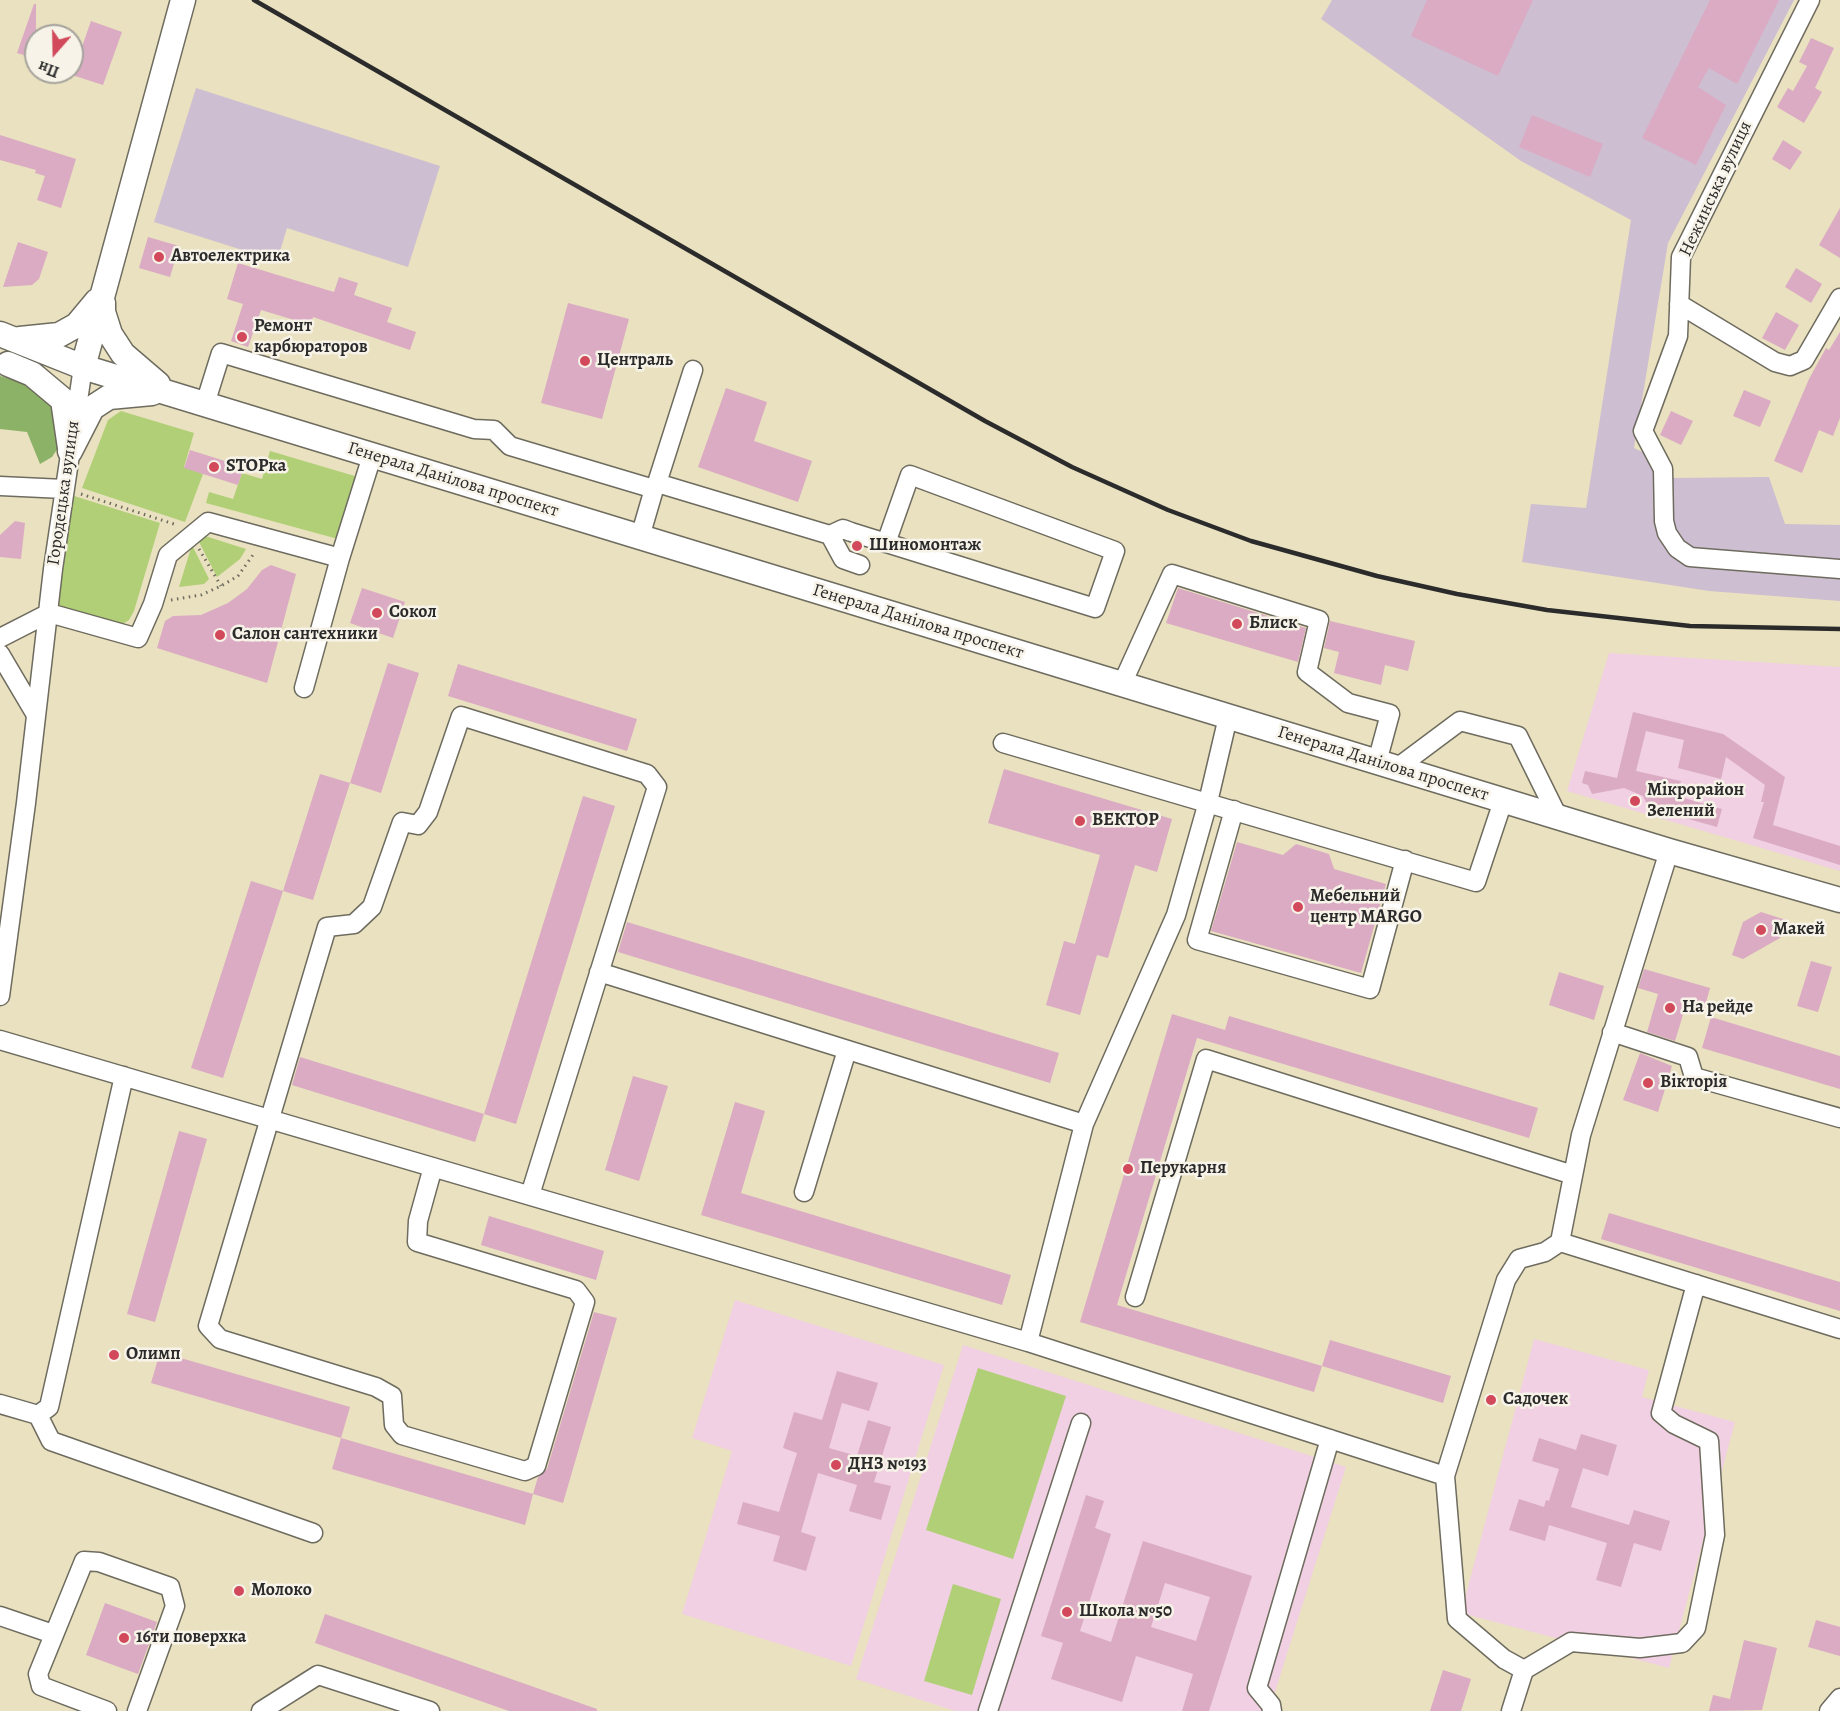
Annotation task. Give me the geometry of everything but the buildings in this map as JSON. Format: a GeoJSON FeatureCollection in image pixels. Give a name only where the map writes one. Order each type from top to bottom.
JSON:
{"type":"FeatureCollection","features":[{"type":"Feature","properties":{"kind":"main road","name":"Городецька вулиця"},"geometry":{"type":"LineString","coordinates":[[83,367],[183,0]]}},
{"type":"Feature","properties":{"kind":"main road"},"geometry":{"type":"LineString","coordinates":[[8,336],[59,335],[77,325],[93,307],[104,288]]}},
{"type":"Feature","properties":{"kind":"main road"},"geometry":{"type":"LineString","coordinates":[[104,288],[103,312],[111,334],[123,354],[143,374],[172,394]]}},
{"type":"Feature","properties":{"kind":"main road","name":"Генерала Данілова проспект"},"geometry":{"type":"LineString","coordinates":[[8,336],[83,367],[372,456],[1503,801],[1840,900]]}},
{"type":"Feature","properties":{"kind":"main road"},"geometry":{"type":"LineString","coordinates":[[4,363],[83,367]]}},
{"type":"Feature","properties":{"kind":"main road"},"geometry":{"type":"LineString","coordinates":[[4,363],[32,374],[63,400],[68,415],[70,451]]}},
{"type":"Feature","properties":{"kind":"main road"},"geometry":{"type":"LineString","coordinates":[[70,451],[92,408],[109,397],[140,393],[172,394]]}},
{"type":"Feature","properties":{"kind":"street","name":"Нежинська вулиця"},"geometry":{"type":"LineString","coordinates":[[1810,0],[1681,257],[1678,336],[1643,431],[1663,469],[1664,521],[1667,533],[1677,548],[1690,557],[1840,569]]}},
{"type":"Feature","properties":{"kind":"street"},"geometry":{"type":"LineString","coordinates":[[1679,304],[1775,362],[1790,366],[1804,360],[1840,298]]}},
{"type":"Feature","properties":{"kind":"street"},"geometry":{"type":"LineString","coordinates":[[205,404],[221,353],[474,429],[494,430],[510,446],[830,535],[843,529],[886,543],[1095,608],[1115,551],[910,475],[886,543]]}},
{"type":"Feature","properties":{"kind":"street","name":"Городецька вулиця"},"geometry":{"type":"LineString","coordinates":[[0,996],[64,489],[83,367]]}},
{"type":"Feature","properties":{"kind":"street"},"geometry":{"type":"LineString","coordinates":[[640,537],[693,370]]}},
{"type":"Feature","properties":{"kind":"street"},"geometry":{"type":"LineString","coordinates":[[304,688],[340,558],[372,456]]}},
{"type":"Feature","properties":{"kind":"street"},"geometry":{"type":"LineString","coordinates":[[0,486],[64,489]]}},
{"type":"Feature","properties":{"kind":"street"},"geometry":{"type":"LineString","coordinates":[[0,638],[49,613],[138,638],[153,604],[168,555],[208,522],[340,558]]}},
{"type":"Feature","properties":{"kind":"street"},"geometry":{"type":"LineString","coordinates":[[830,535],[843,559],[860,564]]}},
{"type":"Feature","properties":{"kind":"street"},"geometry":{"type":"LineString","coordinates":[[1122,684],[1172,574],[1319,620],[1307,672],[1348,703],[1390,714],[1387,765]]}},
{"type":"Feature","properties":{"kind":"street"},"geometry":{"type":"LineString","coordinates":[[0,654],[36,715]]}},
{"type":"Feature","properties":{"kind":"street"},"geometry":{"type":"LineString","coordinates":[[433,1167],[418,1221],[417,1242],[576,1290],[585,1302],[536,1466],[525,1471],[402,1435],[394,1425],[392,1396],[376,1388],[220,1339],[208,1326],[327,927],[354,924],[372,907],[402,822],[418,825],[428,812],[461,716],[647,774],[657,787],[530,1196]]}},
{"type":"Feature","properties":{"kind":"street"},"geometry":{"type":"LineString","coordinates":[[1028,1342],[1084,1124],[1176,915],[1208,802],[1228,717]]}},
{"type":"Feature","properties":{"kind":"street"},"geometry":{"type":"LineString","coordinates":[[1387,765],[1460,721],[1518,736],[1557,817]]}},
{"type":"Feature","properties":{"kind":"street"},"geometry":{"type":"LineString","coordinates":[[1003,743],[1476,882],[1503,801]]}},
{"type":"Feature","properties":{"kind":"street"},"geometry":{"type":"LineString","coordinates":[[1234,810],[1197,940],[1370,989],[1406,860]]}},
{"type":"Feature","properties":{"kind":"street"},"geometry":{"type":"LineString","coordinates":[[1524,1670],[1504,1659],[1457,1618],[1445,1476],[1506,1280],[1520,1259],[1545,1252],[1560,1242],[1581,1135],[1669,851]]}},
{"type":"Feature","properties":{"kind":"street"},"geometry":{"type":"LineString","coordinates":[[599,972],[1084,1124]]}},
{"type":"Feature","properties":{"kind":"street"},"geometry":{"type":"LineString","coordinates":[[1612,1032],[1688,1057],[1694,1077],[1840,1118]]}},
{"type":"Feature","properties":{"kind":"street"},"geometry":{"type":"LineString","coordinates":[[0,1040],[1028,1342],[1445,1476]]}},
{"type":"Feature","properties":{"kind":"street"},"geometry":{"type":"LineString","coordinates":[[804,1192],[847,1050]]}},
{"type":"Feature","properties":{"kind":"street"},"geometry":{"type":"LineString","coordinates":[[1135,1297],[1206,1059],[1573,1175]]}},
{"type":"Feature","properties":{"kind":"street"},"geometry":{"type":"LineString","coordinates":[[38,1415],[49,1407],[124,1076]]}},
{"type":"Feature","properties":{"kind":"street"},"geometry":{"type":"LineString","coordinates":[[1560,1242],[1840,1329]]}},
{"type":"Feature","properties":{"kind":"street"},"geometry":{"type":"LineString","coordinates":[[1511,1711],[1524,1670],[1571,1642],[1640,1648],[1682,1643],[1696,1629],[1715,1535],[1708,1441],[1674,1424],[1661,1413],[1696,1284]]}},
{"type":"Feature","properties":{"kind":"street"},"geometry":{"type":"LineString","coordinates":[[0,1404],[38,1415],[51,1441],[313,1533]]}},
{"type":"Feature","properties":{"kind":"street"},"geometry":{"type":"LineString","coordinates":[[988,1711],[1081,1423]]}},
{"type":"Feature","properties":{"kind":"street"},"geometry":{"type":"LineString","coordinates":[[1272,1711],[1271,1705],[1257,1688],[1330,1439]]}},
{"type":"Feature","properties":{"kind":"street"},"geometry":{"type":"LineString","coordinates":[[107,1711],[41,1686],[38,1674],[84,1561],[99,1562],[170,1587],[175,1606],[137,1711]]}},
{"type":"Feature","properties":{"kind":"street"},"geometry":{"type":"LineString","coordinates":[[0,1616],[53,1634]]}},
{"type":"Feature","properties":{"kind":"street"},"geometry":{"type":"LineString","coordinates":[[261,1711],[318,1675],[430,1711]]}},
{"type":"Feature","properties":{"kind":"street"},"geometry":{"type":"LineString","coordinates":[[1829,1711],[1840,1698]]}},
{"type":"Feature","properties":{"kind":"path"},"geometry":{"type":"LineString","coordinates":[[64,489],[175,523],[191,535],[221,586]]}},
{"type":"Feature","properties":{"kind":"path"},"geometry":{"type":"LineString","coordinates":[[153,604],[201,595],[238,576],[249,562],[262,537]]}},
{"type":"Feature","properties":{"kind":"shaded area"},"geometry":{"type":"Polygon","coordinates":[[[1332,0],[1794,0],[1668,243],[1634,448],[1659,460],[1674,478],[1769,477],[1785,524],[1840,525],[1840,601],[1709,591],[1522,562],[1531,504],[1586,508],[1631,220],[1521,161],[1321,19],[1332,0]]]}},
{"type":"Feature","properties":{"kind":"shaded area"},"geometry":{"type":"Polygon","coordinates":[[[196,88],[440,166],[408,267],[287,228],[277,261],[154,222],[196,88]]]}},
{"type":"Feature","properties":{"kind":"shaded area"},"geometry":{"type":"Polygon","coordinates":[[[1609,653],[1840,667],[1840,871],[1567,791],[1609,653]]]}},
{"type":"Feature","properties":{"kind":"shaded area"},"geometry":{"type":"Polygon","coordinates":[[[735,1300],[944,1365],[851,1666],[682,1614],[732,1451],[692,1438],[735,1300]]]}},
{"type":"Feature","properties":{"kind":"shaded area"},"geometry":{"type":"Polygon","coordinates":[[[1534,1339],[1649,1370],[1642,1397],[1735,1422],[1669,1668],[1461,1613],[1534,1339]]]}},
{"type":"Feature","properties":{"kind":"shaded area"},"geometry":{"type":"Polygon","coordinates":[[[963,1345],[1346,1467],[1269,1711],[955,1711],[856,1679],[963,1345]]]}},
{"type":"Feature","properties":{"kind":"green space"},"geometry":{"type":"Polygon","coordinates":[[[0,376],[28,384],[54,400],[60,445],[52,457],[40,464],[27,432],[0,429],[0,376]]]}},
{"type":"Feature","properties":{"kind":"green space"},"geometry":{"type":"Polygon","coordinates":[[[121,411],[194,433],[184,467],[203,474],[185,522],[82,488],[108,420],[121,411]]]}},
{"type":"Feature","properties":{"kind":"green space"},"geometry":{"type":"Polygon","coordinates":[[[270,451],[358,477],[338,539],[206,503],[209,492],[233,499],[242,473],[262,479],[270,451]]]}},
{"type":"Feature","properties":{"kind":"green space"},"geometry":{"type":"Polygon","coordinates":[[[71,495],[160,523],[134,611],[129,620],[121,625],[57,611],[71,495]]]}},
{"type":"Feature","properties":{"kind":"green space"},"geometry":{"type":"Polygon","coordinates":[[[202,535],[246,549],[240,559],[217,577],[197,538],[202,535]]]}},
{"type":"Feature","properties":{"kind":"green space"},"geometry":{"type":"Polygon","coordinates":[[[192,545],[209,579],[204,584],[179,587],[192,545]]]}},
{"type":"Feature","properties":{"kind":"green space"},"geometry":{"type":"Polygon","coordinates":[[[978,1368],[1066,1396],[1013,1559],[926,1530],[978,1368]]]}},
{"type":"Feature","properties":{"kind":"green space"},"geometry":{"type":"Polygon","coordinates":[[[953,1584],[1001,1599],[972,1695],[924,1681],[953,1584]]]}},
{"type":"Feature","properties":{"kind":"railway"},"geometry":{"type":"LineString","coordinates":[[254,0],[985,421],[1072,467],[1168,510],[1251,541],[1377,576],[1457,594],[1547,610],[1690,626],[1840,629]]}},
{"type":"Feature","properties":{"kind":"place","name":"Автоелектрика"},"geometry":{"type":"Point","coordinates":[159,257]}},
{"type":"Feature","properties":{"kind":"place","name":"Ремонт карбюраторов"},"geometry":{"type":"Point","coordinates":[242,337]}},
{"type":"Feature","properties":{"kind":"place","name":"Централь"},"geometry":{"type":"Point","coordinates":[585,361]}},
{"type":"Feature","properties":{"kind":"place","name":"STOPка"},"geometry":{"type":"Point","coordinates":[214,467]}},
{"type":"Feature","properties":{"kind":"place","name":"Шиномонтаж"},"geometry":{"type":"Point","coordinates":[857,546]}},
{"type":"Feature","properties":{"kind":"place","name":"Сокол"},"geometry":{"type":"Point","coordinates":[377,613]}},
{"type":"Feature","properties":{"kind":"place","name":"Блиск"},"geometry":{"type":"Point","coordinates":[1237,624]}},
{"type":"Feature","properties":{"kind":"place","name":"Салон сантехники"},"geometry":{"type":"Point","coordinates":[220,635]}},
{"type":"Feature","properties":{"kind":"place","name":"Мікрорайон Зелений"},"geometry":{"type":"Point","coordinates":[1635,801]}},
{"type":"Feature","properties":{"kind":"place","name":"ВЕКТОР"},"geometry":{"type":"Point","coordinates":[1080,821]}},
{"type":"Feature","properties":{"kind":"place","name":"Мебельний центр MARGO"},"geometry":{"type":"Point","coordinates":[1298,907]}},
{"type":"Feature","properties":{"kind":"place","name":"Макей"},"geometry":{"type":"Point","coordinates":[1761,930]}},
{"type":"Feature","properties":{"kind":"place","name":"На рейде"},"geometry":{"type":"Point","coordinates":[1670,1008]}},
{"type":"Feature","properties":{"kind":"place","name":"Вікторія"},"geometry":{"type":"Point","coordinates":[1648,1083]}},
{"type":"Feature","properties":{"kind":"place","name":"Перукарня"},"geometry":{"type":"Point","coordinates":[1128,1169]}},
{"type":"Feature","properties":{"kind":"place","name":"Олимп"},"geometry":{"type":"Point","coordinates":[114,1355]}},
{"type":"Feature","properties":{"kind":"place","name":"Садочек"},"geometry":{"type":"Point","coordinates":[1491,1400]}},
{"type":"Feature","properties":{"kind":"place","name":"ДНЗ №193"},"geometry":{"type":"Point","coordinates":[836,1465]}},
{"type":"Feature","properties":{"kind":"place","name":"Молоко"},"geometry":{"type":"Point","coordinates":[239,1591]}},
{"type":"Feature","properties":{"kind":"place","name":"Школа №50"},"geometry":{"type":"Point","coordinates":[1067,1612]}},
{"type":"Feature","properties":{"kind":"place","name":"16ти поверхка"},"geometry":{"type":"Point","coordinates":[124,1638]}}]}
